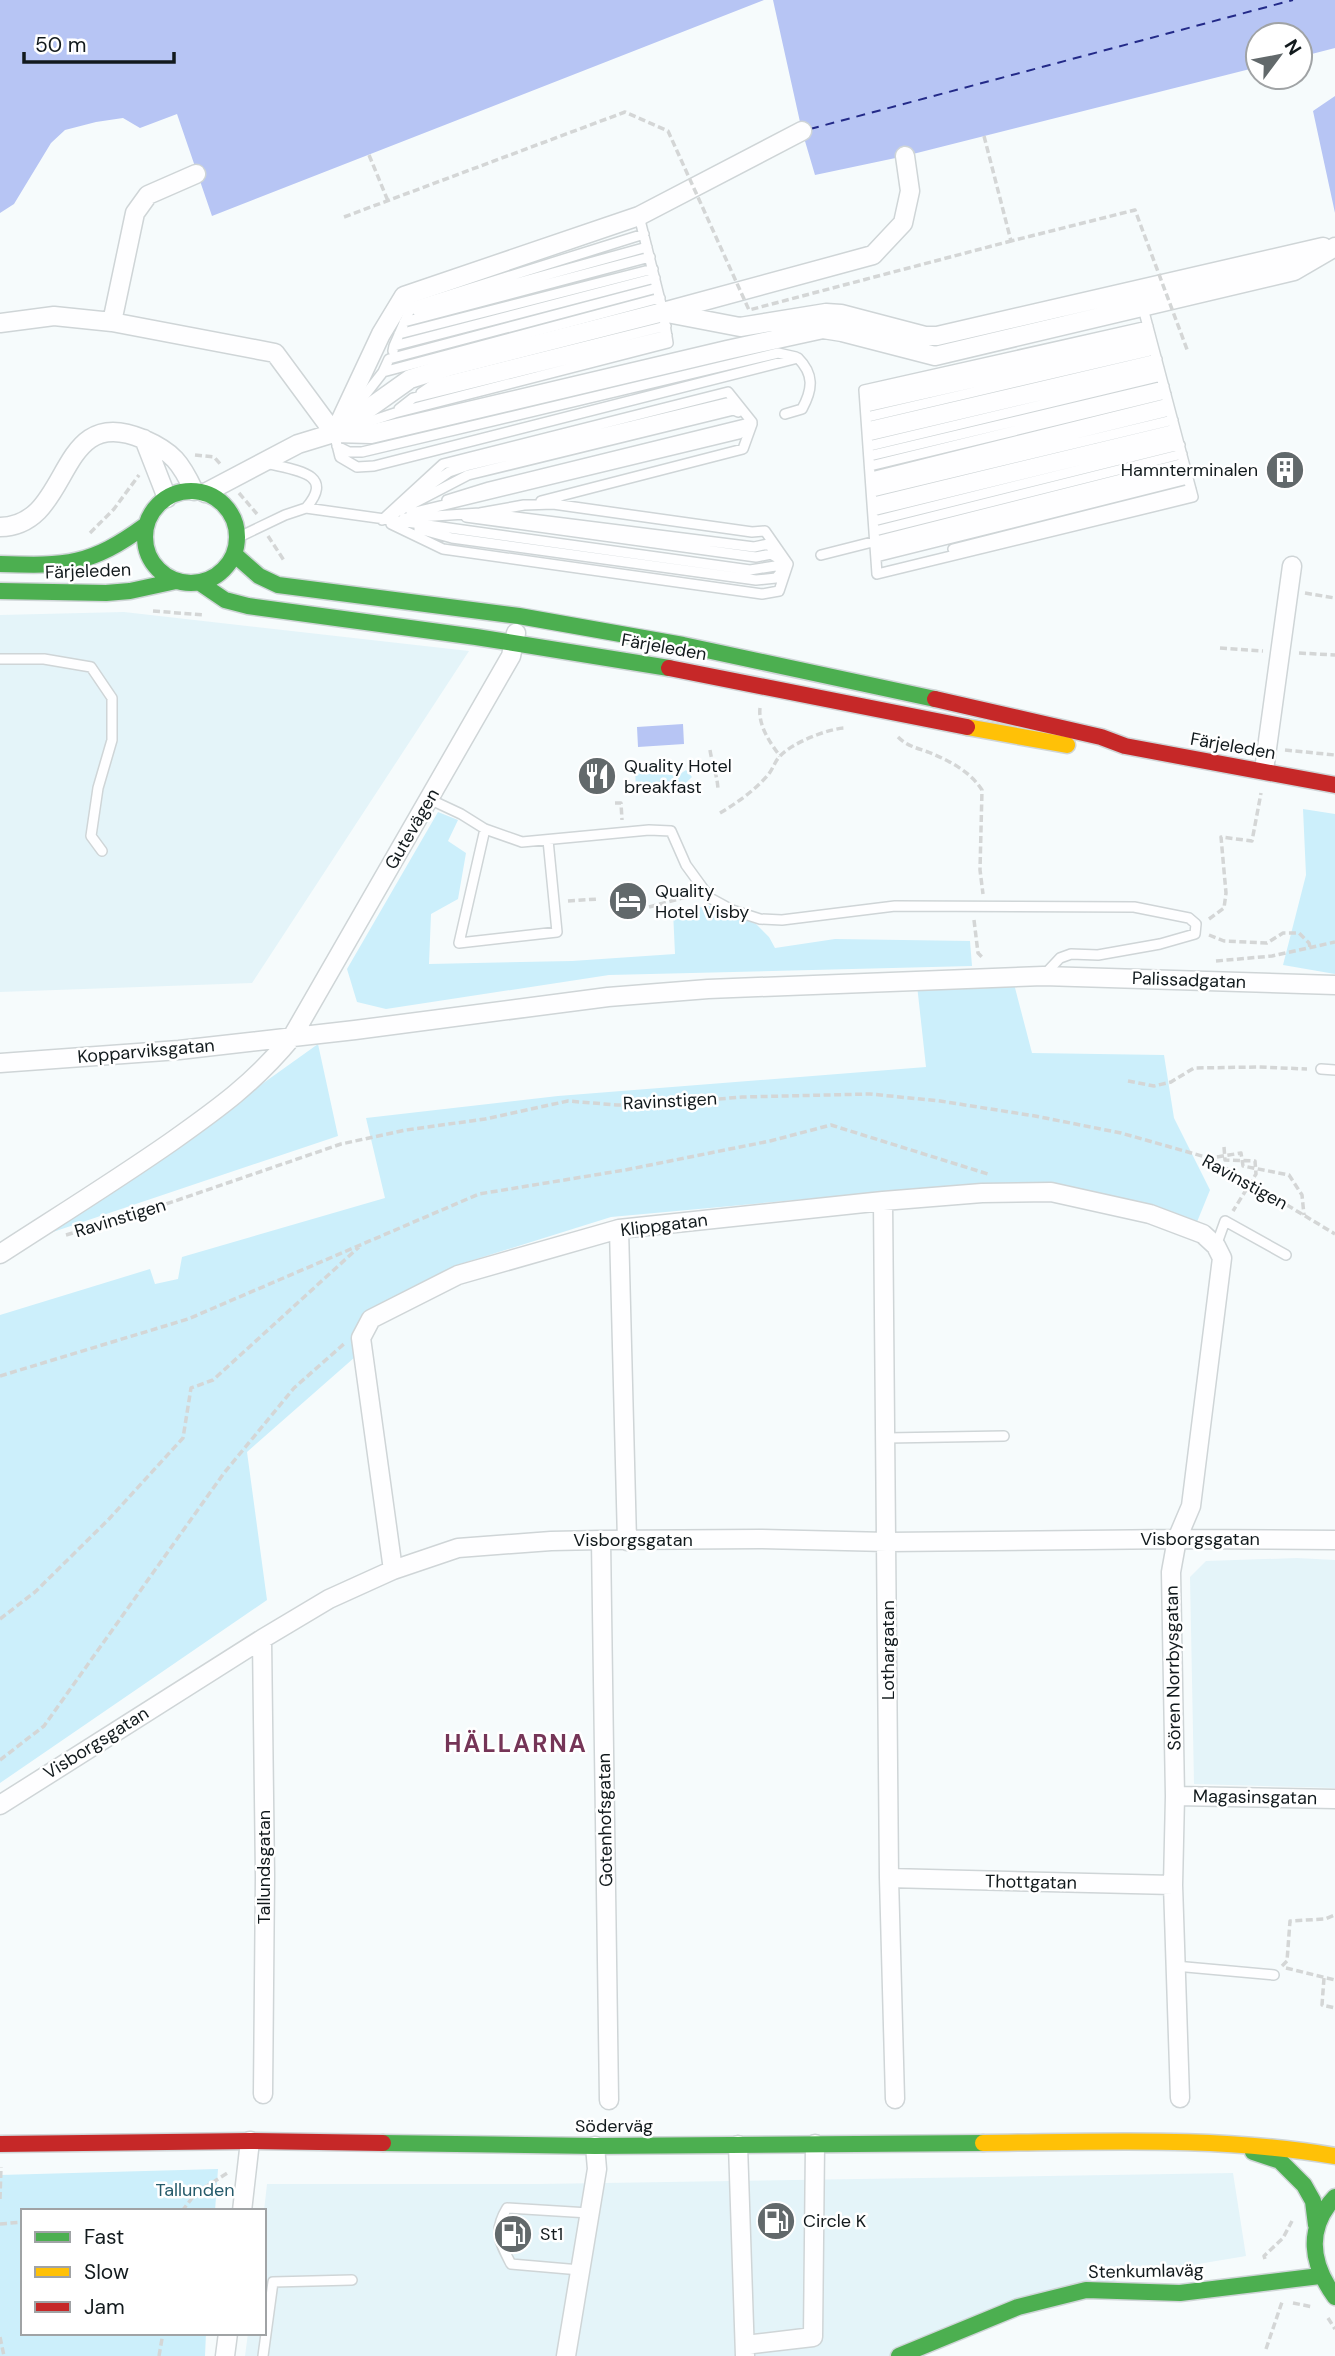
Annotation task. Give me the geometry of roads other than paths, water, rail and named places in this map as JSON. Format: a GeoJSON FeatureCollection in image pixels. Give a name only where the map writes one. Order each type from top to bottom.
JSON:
{"type":"FeatureCollection","features":[{"type":"Feature","properties":{"kind":"street"},"geometry":{"type":"LineString","coordinates":[[336,440],[381,334],[404,296],[635,224],[802,131]]}},
{"type":"Feature","properties":{"kind":"street"},"geometry":{"type":"LineString","coordinates":[[336,440],[410,379],[660,301],[723,296],[873,255],[904,223],[910,191],[905,156]]}},
{"type":"Feature","properties":{"kind":"street"},"geometry":{"type":"LineString","coordinates":[[112,322],[135,213],[148,195],[196,174]]}},
{"type":"Feature","properties":{"kind":"street"},"geometry":{"type":"LineString","coordinates":[[660,301],[740,327],[826,313],[841,314],[925,336],[937,336],[1335,246]]}},
{"type":"Feature","properties":{"kind":"street"},"geometry":{"type":"LineString","coordinates":[[199,492],[298,444],[371,434],[823,329],[935,356],[1294,271],[1335,246]]}},
{"type":"Feature","properties":{"kind":"street"},"geometry":{"type":"LineString","coordinates":[[0,323],[54,316],[112,322],[275,354],[336,440]]}},
{"type":"Feature","properties":{"kind":"street"},"geometry":{"type":"LineString","coordinates":[[0,527],[27,520],[42,509],[71,457],[85,442],[96,436],[130,433],[162,447],[176,458],[199,492]]}},
{"type":"Feature","properties":{"kind":"street"},"geometry":{"type":"LineString","coordinates":[[144,439],[167,498]]}},
{"type":"Feature","properties":{"kind":"street"},"geometry":{"type":"LineString","coordinates":[[180,492],[199,492],[216,498],[229,510],[236,526],[234,554],[220,573],[200,583],[176,581],[161,573],[150,559],[145,543],[146,525],[154,510],[167,498],[180,492]]}},
{"type":"Feature","properties":{"kind":"street","name":"Färjeleden"},"geometry":{"type":"LineString","coordinates":[[0,564],[78,563],[95,558],[122,544],[146,525]]}},
{"type":"Feature","properties":{"kind":"street","name":"Färjeleden"},"geometry":{"type":"LineString","coordinates":[[234,554],[259,576],[278,584],[519,616],[683,645],[975,707],[1101,737],[1125,746],[1335,785]]}},
{"type":"Feature","properties":{"kind":"street"},"geometry":{"type":"LineString","coordinates":[[1264,770],[1292,566]]}},
{"type":"Feature","properties":{"kind":"street","name":"Färjeleden"},"geometry":{"type":"LineString","coordinates":[[0,591],[106,593],[176,581]]}},
{"type":"Feature","properties":{"kind":"street","name":"Färjeleden"},"geometry":{"type":"LineString","coordinates":[[200,583],[225,600],[248,606],[514,641],[702,673],[1009,736],[1079,747],[1125,746]]}},
{"type":"Feature","properties":{"kind":"street","name":"Gutevägen"},"geometry":{"type":"LineString","coordinates":[[0,1254],[139,1165],[237,1094],[269,1066],[292,1037],[511,656],[519,616]]}},
{"type":"Feature","properties":{"kind":"street","name":"Palissadgatan"},"geometry":{"type":"LineString","coordinates":[[1004,978],[1043,976],[1335,985]]}},
{"type":"Feature","properties":{"kind":"street","name":"Kopparviksgatan"},"geometry":{"type":"LineString","coordinates":[[0,1063],[179,1050],[620,996],[708,989],[1004,978]]}},
{"type":"Feature","properties":{"kind":"street","name":"Klippgatan"},"geometry":{"type":"LineString","coordinates":[[393,1570],[361,1338],[371,1320],[458,1275],[620,1229],[982,1193],[1051,1192],[1150,1214],[1203,1234],[1216,1246]]}},
{"type":"Feature","properties":{"kind":"street","name":"Lothargatan"},"geometry":{"type":"LineString","coordinates":[[883,1201],[889,1878],[895,2099]]}},
{"type":"Feature","properties":{"kind":"street"},"geometry":{"type":"LineString","coordinates":[[620,1229],[627,1541]]}},
{"type":"Feature","properties":{"kind":"street","name":"Sören Norrbysgatan"},"geometry":{"type":"LineString","coordinates":[[1180,2098],[1173,1885],[1175,1796],[1171,1572],[1177,1539],[1191,1506],[1222,1258],[1216,1246]]}},
{"type":"Feature","properties":{"kind":"street","name":"Visborgsgatan"},"geometry":{"type":"LineString","coordinates":[[0,1805],[329,1599],[393,1570],[458,1548],[601,1540],[1335,1540]]}},
{"type":"Feature","properties":{"kind":"street","name":"Gotenhofsgatan"},"geometry":{"type":"LineString","coordinates":[[601,1540],[609,2100]]}},
{"type":"Feature","properties":{"kind":"street","name":"Tallundsgatan"},"geometry":{"type":"LineString","coordinates":[[262,1639],[265,1876],[263,2094]]}},
{"type":"Feature","properties":{"kind":"street","name":"Magasinsgatan"},"geometry":{"type":"LineString","coordinates":[[1175,1796],[1335,1799]]}},
{"type":"Feature","properties":{"kind":"street","name":"Thottgatan"},"geometry":{"type":"LineString","coordinates":[[889,1878],[1173,1885]]}},
{"type":"Feature","properties":{"kind":"street","name":"Söderväg"},"geometry":{"type":"LineString","coordinates":[[0,2144],[250,2141],[595,2146],[1201,2140],[1283,2147],[1335,2156]]}},
{"type":"Feature","properties":{"kind":"street"},"geometry":{"type":"LineString","coordinates":[[242,2209],[250,2141]]}},
{"type":"Feature","properties":{"kind":"street","name":"Söderväg"},"geometry":{"type":"LineString","coordinates":[[1228,2143],[1280,2161],[1304,2185],[1313,2201],[1316,2225],[1314,2252],[1320,2277]]}},
{"type":"Feature","properties":{"kind":"street"},"geometry":{"type":"LineString","coordinates":[[738,2145],[745,2350],[813,2337],[815,2144]]}},
{"type":"Feature","properties":{"kind":"street"},"geometry":{"type":"LineString","coordinates":[[566,2356],[597,2169],[595,2146]]}},
{"type":"Feature","properties":{"kind":"street"},"geometry":{"type":"LineString","coordinates":[[1316,2225],[1327,2204],[1335,2197]]}},
{"type":"Feature","properties":{"kind":"street"},"geometry":{"type":"LineString","coordinates":[[1320,2277],[1335,2297]]}},
{"type":"Feature","properties":{"kind":"street","name":"Stenkumlaväg"},"geometry":{"type":"LineString","coordinates":[[899,2356],[1018,2307],[1086,2290],[1180,2293],[1320,2277]]}},
{"type":"Feature","properties":{"kind":"street"},"geometry":{"type":"LineString","coordinates":[[225,2356],[228,2335]]}},
{"type":"Feature","properties":{"kind":"lane"},"geometry":{"type":"LineString","coordinates":[[336,440],[395,413],[668,344],[650,257],[635,224],[411,307],[383,372],[336,440],[340,457],[357,467],[374,466],[798,358]]}},
{"type":"Feature","properties":{"kind":"lane"},"geometry":{"type":"LineString","coordinates":[[407,318],[647,247]]}},
{"type":"Feature","properties":{"kind":"lane"},"geometry":{"type":"LineString","coordinates":[[407,318],[650,257]]}},
{"type":"Feature","properties":{"kind":"lane"},"geometry":{"type":"LineString","coordinates":[[400,334],[660,301]]}},
{"type":"Feature","properties":{"kind":"lane"},"geometry":{"type":"LineString","coordinates":[[383,372],[660,301]]}},
{"type":"Feature","properties":{"kind":"lane"},"geometry":{"type":"LineString","coordinates":[[395,413],[413,398],[660,301]]}},
{"type":"Feature","properties":{"kind":"lane"},"geometry":{"type":"LineString","coordinates":[[394,346],[660,301]]}},
{"type":"Feature","properties":{"kind":"lane"},"geometry":{"type":"LineString","coordinates":[[389,359],[660,301]]}},
{"type":"Feature","properties":{"kind":"lane"},"geometry":{"type":"LineString","coordinates":[[867,427],[877,568],[1191,489],[1143,308]]}},
{"type":"Feature","properties":{"kind":"lane"},"geometry":{"type":"LineString","coordinates":[[336,440],[349,452],[362,452],[778,353],[798,358],[807,367],[812,381],[809,396],[802,409],[785,414]]}},
{"type":"Feature","properties":{"kind":"lane"},"geometry":{"type":"LineString","coordinates":[[382,520],[443,464],[728,392],[752,422]]}},
{"type":"Feature","properties":{"kind":"lane"},"geometry":{"type":"LineString","coordinates":[[867,427],[1168,402]]}},
{"type":"Feature","properties":{"kind":"lane"},"geometry":{"type":"LineString","coordinates":[[867,427],[1168,402]]}},
{"type":"Feature","properties":{"kind":"lane"},"geometry":{"type":"LineString","coordinates":[[867,427],[1168,402]]}},
{"type":"Feature","properties":{"kind":"lane"},"geometry":{"type":"LineString","coordinates":[[867,427],[1168,402]]}},
{"type":"Feature","properties":{"kind":"lane"},"geometry":{"type":"LineString","coordinates":[[867,427],[1168,402]]}},
{"type":"Feature","properties":{"kind":"lane"},"geometry":{"type":"LineString","coordinates":[[821,555],[874,516],[1168,402]]}},
{"type":"Feature","properties":{"kind":"lane"},"geometry":{"type":"LineString","coordinates":[[874,516],[1168,402]]}},
{"type":"Feature","properties":{"kind":"lane"},"geometry":{"type":"LineString","coordinates":[[874,516],[1168,402]]}},
{"type":"Feature","properties":{"kind":"lane"},"geometry":{"type":"LineString","coordinates":[[874,516],[1168,402]]}},
{"type":"Feature","properties":{"kind":"lane"},"geometry":{"type":"LineString","coordinates":[[874,516],[1168,402]]}},
{"type":"Feature","properties":{"kind":"lane"},"geometry":{"type":"LineString","coordinates":[[382,520],[468,475],[734,410],[752,422]]}},
{"type":"Feature","properties":{"kind":"lane"},"geometry":{"type":"LineString","coordinates":[[382,520],[480,513],[524,505],[743,449],[752,422]]}},
{"type":"Feature","properties":{"kind":"lane"},"geometry":{"type":"LineString","coordinates":[[382,520],[739,434],[752,422]]}},
{"type":"Feature","properties":{"kind":"lane"},"geometry":{"type":"LineString","coordinates":[[261,462],[312,476],[317,483],[317,491],[306,508]]}},
{"type":"Feature","properties":{"kind":"lane"},"geometry":{"type":"LineString","coordinates":[[524,505],[553,504],[752,532],[765,531],[788,564]]}},
{"type":"Feature","properties":{"kind":"lane"},"geometry":{"type":"LineString","coordinates":[[237,538],[306,508],[750,570],[788,564]]}},
{"type":"Feature","properties":{"kind":"lane"},"geometry":{"type":"LineString","coordinates":[[480,513],[754,547],[768,544],[788,564]]}},
{"type":"Feature","properties":{"kind":"lane"},"geometry":{"type":"LineString","coordinates":[[448,515],[756,557],[771,554],[788,564]]}},
{"type":"Feature","properties":{"kind":"lane"},"geometry":{"type":"LineString","coordinates":[[382,520],[443,549],[762,594],[779,591],[788,564]]}},
{"type":"Feature","properties":{"kind":"lane"},"geometry":{"type":"LineString","coordinates":[[0,659],[44,659],[91,667],[113,698],[112,740],[98,788],[91,835],[102,851]]}},
{"type":"Feature","properties":{"kind":"lane"},"geometry":{"type":"LineString","coordinates":[[429,799],[485,829],[522,842],[649,830],[671,831],[686,865],[710,898],[732,910],[760,919],[782,920],[895,906],[983,905],[1134,907],[1189,918],[1196,924],[1197,930],[1191,937],[1098,955],[1071,954],[1060,958],[1043,976]]}},
{"type":"Feature","properties":{"kind":"lane"},"geometry":{"type":"LineString","coordinates":[[485,829],[459,943],[557,932],[548,841]]}},
{"type":"Feature","properties":{"kind":"lane"},"geometry":{"type":"LineString","coordinates":[[1321,1069],[1335,1070]]}},
{"type":"Feature","properties":{"kind":"lane"},"geometry":{"type":"LineString","coordinates":[[1216,1246],[1225,1221],[1286,1255]]}},
{"type":"Feature","properties":{"kind":"lane"},"geometry":{"type":"LineString","coordinates":[[887,1438],[1004,1436]]}},
{"type":"Feature","properties":{"kind":"lane"},"geometry":{"type":"LineString","coordinates":[[1175,1966],[1274,1975]]}},
{"type":"Feature","properties":{"kind":"lane"},"geometry":{"type":"LineString","coordinates":[[580,2270],[511,2264],[499,2241],[499,2221],[507,2208],[589,2213]]}},
{"type":"Feature","properties":{"kind":"lane"},"geometry":{"type":"LineString","coordinates":[[266,2334],[273,2282],[352,2280]]}},
{"type":"Feature","properties":{"kind":"lane"},"geometry":{"type":"LineString","coordinates":[[263,2356],[266,2335]]}},
{"type":"Feature","properties":{"kind":"water"},"geometry":{"type":"Polygon","coordinates":[[[0,0],[764,0],[212,216],[177,114],[140,128],[123,118],[65,130],[51,143],[14,204],[0,213],[0,0]]]}},
{"type":"Feature","properties":{"kind":"water"},"geometry":{"type":"Polygon","coordinates":[[[773,0],[1335,0],[1335,48],[1314,53],[1314,21],[1244,21],[1244,71],[905,156],[815,175],[802,131],[773,0]]]}},
{"type":"Feature","properties":{"kind":"water"},"geometry":{"type":"Polygon","coordinates":[[[1335,96],[1335,213],[1313,111],[1335,96]]]}},
{"type":"Feature","properties":{"kind":"water"},"geometry":{"type":"Polygon","coordinates":[[[683,724],[684,744],[638,747],[637,727],[683,724]]]}},
{"type":"Feature","properties":{"kind":"place","name":"Hamnterminalen"},"geometry":{"type":"Point","coordinates":[1285,470]}},
{"type":"Feature","properties":{"kind":"place","name":"Quality Hotel breakfast"},"geometry":{"type":"Point","coordinates":[597,776]}},
{"type":"Feature","properties":{"kind":"place","name":"Quality Hotel Visby"},"geometry":{"type":"Point","coordinates":[628,901]}},
{"type":"Feature","properties":{"kind":"place","name":"Circle K"},"geometry":{"type":"Point","coordinates":[776,2221]}},
{"type":"Feature","properties":{"kind":"place","name":"St1"},"geometry":{"type":"Point","coordinates":[513,2234]}},
{"type":"Feature","properties":{"kind":"district","name":"HÄLLARNA"},"geometry":{"type":"Point","coordinates":[516,1744]}},
{"type":"Feature","properties":{"kind":"park label","name":"Tallunden"},"geometry":{"type":"Point","coordinates":[195,2190]}}]}
